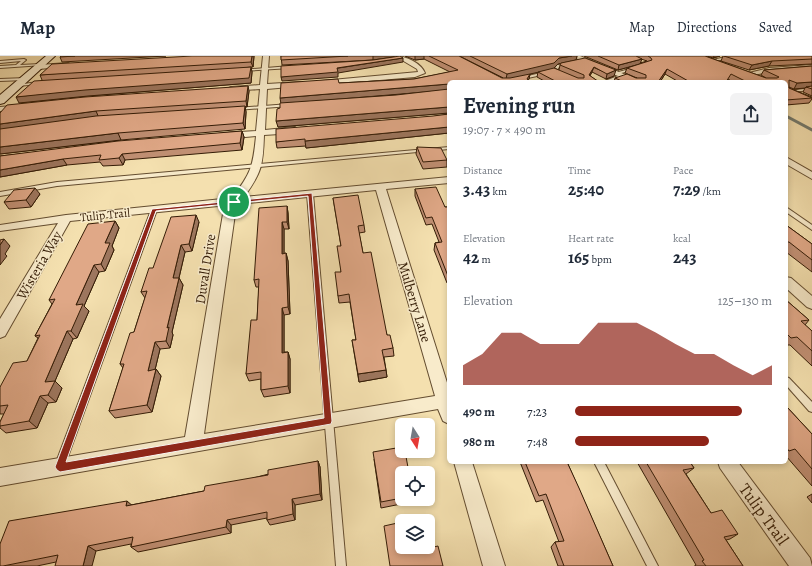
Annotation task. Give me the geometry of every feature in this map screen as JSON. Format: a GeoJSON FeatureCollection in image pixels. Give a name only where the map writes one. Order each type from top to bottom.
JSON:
{"type":"FeatureCollection","features":[{"type":"Feature","properties":{"kind":"main road"},"geometry":{"type":"LineString","coordinates":[[1,99],[51,56]]}},
{"type":"Feature","properties":{"kind":"street","name":"Duvall Drive"},"geometry":{"type":"LineString","coordinates":[[193,445],[229,214],[234,202],[251,180],[256,166],[266,56]]}},
{"type":"Feature","properties":{"kind":"street"},"geometry":{"type":"LineString","coordinates":[[226,89],[415,76],[422,73],[420,68],[398,58]]}},
{"type":"Feature","properties":{"kind":"street"},"geometry":{"type":"LineString","coordinates":[[578,60],[635,80]]}},
{"type":"Feature","properties":{"kind":"street"},"geometry":{"type":"LineString","coordinates":[[706,60],[722,65]]}},
{"type":"Feature","properties":{"kind":"street"},"geometry":{"type":"LineString","coordinates":[[40,66],[77,64]]}},
{"type":"Feature","properties":{"kind":"street"},"geometry":{"type":"LineString","coordinates":[[759,78],[745,73],[812,67]]}},
{"type":"Feature","properties":{"kind":"street"},"geometry":{"type":"LineString","coordinates":[[612,80],[625,76]]}},
{"type":"Feature","properties":{"kind":"street"},"geometry":{"type":"LineString","coordinates":[[788,90],[806,98]]}},
{"type":"Feature","properties":{"kind":"street"},"geometry":{"type":"LineString","coordinates":[[0,109],[29,106]]}},
{"type":"Feature","properties":{"kind":"street"},"geometry":{"type":"LineString","coordinates":[[214,136],[308,129]]}},
{"type":"Feature","properties":{"kind":"street"},"geometry":{"type":"LineString","coordinates":[[788,161],[812,176]]}},
{"type":"Feature","properties":{"kind":"street","name":"Tulip Trail"},"geometry":{"type":"LineString","coordinates":[[0,228],[66,218],[447,180]]}},
{"type":"Feature","properties":{"kind":"street","name":"Mulberry Lane"},"geometry":{"type":"LineString","coordinates":[[380,187],[447,408]]}},
{"type":"Feature","properties":{"kind":"street","name":"Wisteria Way"},"geometry":{"type":"LineString","coordinates":[[0,332],[66,218]]}},
{"type":"Feature","properties":{"kind":"street"},"geometry":{"type":"LineString","coordinates":[[788,283],[812,304]]}},
{"type":"Feature","properties":{"kind":"street"},"geometry":{"type":"LineString","coordinates":[[0,477],[328,421],[447,408]]}},
{"type":"Feature","properties":{"kind":"street"},"geometry":{"type":"LineString","coordinates":[[464,464],[494,566]]}},
{"type":"Feature","properties":{"kind":"street","name":"Tulip Trail"},"geometry":{"type":"LineString","coordinates":[[728,464],[802,566]]}},
{"type":"Feature","properties":{"kind":"lane"},"geometry":{"type":"LineString","coordinates":[[706,60],[736,57]]}},
{"type":"Feature","properties":{"kind":"lane"},"geometry":{"type":"LineString","coordinates":[[0,62],[24,60],[16,66]]}},
{"type":"Feature","properties":{"kind":"lane"},"geometry":{"type":"LineString","coordinates":[[514,80],[553,71],[558,66],[571,64]]}},
{"type":"Feature","properties":{"kind":"lane"},"geometry":{"type":"LineString","coordinates":[[0,67],[40,66]]}},
{"type":"Feature","properties":{"kind":"lane"},"geometry":{"type":"LineString","coordinates":[[233,71],[296,67]]}},
{"type":"Feature","properties":{"kind":"lane"},"geometry":{"type":"LineString","coordinates":[[617,73],[637,68]]}},
{"type":"Feature","properties":{"kind":"lane"},"geometry":{"type":"LineString","coordinates":[[553,71],[560,74]]}},
{"type":"Feature","properties":{"kind":"lane"},"geometry":{"type":"LineString","coordinates":[[0,80],[42,83]]}},
{"type":"Feature","properties":{"kind":"lane"},"geometry":{"type":"LineString","coordinates":[[788,90],[812,89]]}},
{"type":"Feature","properties":{"kind":"lane"},"geometry":{"type":"LineString","coordinates":[[230,110],[294,105]]}},
{"type":"Feature","properties":{"kind":"lane"},"geometry":{"type":"LineString","coordinates":[[0,194],[57,184],[447,148]]}},
{"type":"Feature","properties":{"kind":"lane"},"geometry":{"type":"LineString","coordinates":[[310,194],[341,566]]}},
{"type":"Feature","properties":{"kind":"lane"},"geometry":{"type":"LineString","coordinates":[[60,467],[154,210]]}},
{"type":"Feature","properties":{"kind":"lane"},"geometry":{"type":"LineString","coordinates":[[788,210],[812,228]]}},
{"type":"Feature","properties":{"kind":"lane"},"geometry":{"type":"LineString","coordinates":[[788,382],[812,408]]}},
{"type":"Feature","properties":{"kind":"lane"},"geometry":{"type":"LineString","coordinates":[[599,464],[653,566]]}},
{"type":"Feature","properties":{"kind":"building"},"geometry":{"type":"Polygon","coordinates":[[[192,56],[252,56],[251,62],[40,75],[52,64],[192,56]]]}},
{"type":"Feature","properties":{"kind":"building"},"geometry":{"type":"Polygon","coordinates":[[[281,56],[348,56],[281,60],[281,56]]]}},
{"type":"Feature","properties":{"kind":"building"},"geometry":{"type":"Polygon","coordinates":[[[400,56],[403,58],[337,68],[338,72],[281,77],[281,66],[373,60],[400,56]]]}},
{"type":"Feature","properties":{"kind":"building"},"geometry":{"type":"Polygon","coordinates":[[[429,56],[459,56],[502,78],[530,74],[527,79],[528,80],[447,80],[447,84],[280,98],[281,83],[338,79],[339,83],[414,79],[458,70],[429,56]]]}},
{"type":"Feature","properties":{"kind":"building"},"geometry":{"type":"Polygon","coordinates":[[[470,56],[572,56],[559,58],[554,63],[507,74],[470,56]]]}},
{"type":"Feature","properties":{"kind":"building"},"geometry":{"type":"Polygon","coordinates":[[[598,56],[636,56],[642,59],[619,65],[598,56]]]}},
{"type":"Feature","properties":{"kind":"building"},"geometry":{"type":"Polygon","coordinates":[[[648,56],[705,56],[766,78],[779,77],[764,70],[812,66],[812,82],[797,83],[789,80],[789,88],[812,98],[788,100],[788,80],[743,80],[731,74],[727,80],[686,80],[667,69],[659,80],[620,80],[615,78],[627,74],[636,78],[646,78],[646,75],[627,68],[652,60],[648,56]]]}},
{"type":"Feature","properties":{"kind":"building"},"geometry":{"type":"Polygon","coordinates":[[[724,56],[812,56],[812,59],[772,61],[752,65],[724,56]]]}},
{"type":"Feature","properties":{"kind":"building"},"geometry":{"type":"Polygon","coordinates":[[[585,58],[616,70],[607,74],[594,67],[589,75],[596,80],[553,80],[538,72],[554,68],[578,78],[584,78],[584,75],[560,65],[561,63],[585,58]]]}},
{"type":"Feature","properties":{"kind":"building"},"geometry":{"type":"Polygon","coordinates":[[[251,67],[249,78],[85,90],[16,97],[34,81],[251,67]]]}},
{"type":"Feature","properties":{"kind":"building"},"geometry":{"type":"Polygon","coordinates":[[[248,86],[246,101],[96,111],[0,124],[0,113],[7,105],[85,97],[248,86]]]}},
{"type":"Feature","properties":{"kind":"building"},"geometry":{"type":"Polygon","coordinates":[[[447,89],[447,107],[276,121],[277,109],[280,108],[280,103],[396,95],[447,89]]]}},
{"type":"Feature","properties":{"kind":"building"},"geometry":{"type":"Polygon","coordinates":[[[245,106],[243,123],[118,133],[0,147],[0,129],[96,116],[245,106]]]}},
{"type":"Feature","properties":{"kind":"building"},"geometry":{"type":"Polygon","coordinates":[[[447,114],[447,127],[305,141],[305,139],[276,142],[276,129],[447,114]]]}},
{"type":"Feature","properties":{"kind":"building"},"geometry":{"type":"Polygon","coordinates":[[[242,131],[240,143],[122,154],[119,158],[99,160],[101,155],[63,159],[0,170],[0,156],[118,141],[242,131]]]}},
{"type":"Feature","properties":{"kind":"building"},"geometry":{"type":"Polygon","coordinates":[[[417,147],[441,148],[447,160],[423,162],[417,147]]]}},
{"type":"Feature","properties":{"kind":"building"},"geometry":{"type":"Polygon","coordinates":[[[436,187],[445,207],[447,207],[447,273],[435,243],[442,242],[432,217],[426,218],[415,189],[436,187]]]}},
{"type":"Feature","properties":{"kind":"building"},"geometry":{"type":"Polygon","coordinates":[[[35,188],[26,200],[4,202],[14,190],[35,188]]]}},
{"type":"Feature","properties":{"kind":"building"},"geometry":{"type":"Polygon","coordinates":[[[358,195],[364,225],[358,226],[363,253],[371,252],[387,335],[390,335],[393,348],[382,350],[386,370],[358,374],[352,340],[356,340],[349,294],[338,296],[335,272],[341,272],[337,246],[341,246],[333,198],[358,195]]]}},
{"type":"Feature","properties":{"kind":"building"},"geometry":{"type":"Polygon","coordinates":[[[287,206],[287,222],[282,222],[282,254],[286,253],[288,307],[282,308],[282,353],[288,352],[288,386],[261,390],[261,372],[246,374],[251,320],[257,320],[259,279],[254,280],[259,208],[287,206]]]}},
{"type":"Feature","properties":{"kind":"building"},"geometry":{"type":"Polygon","coordinates":[[[196,215],[189,244],[181,245],[173,278],[179,278],[167,328],[169,327],[166,341],[155,342],[148,371],[156,369],[147,405],[109,411],[124,364],[120,364],[130,333],[134,332],[147,291],[141,292],[149,268],[153,268],[171,217],[196,215]]]}},
{"type":"Feature","properties":{"kind":"building"},"geometry":{"type":"Polygon","coordinates":[[[115,221],[105,243],[110,243],[101,264],[94,265],[76,305],[83,304],[71,331],[67,331],[45,382],[55,381],[48,395],[40,396],[29,421],[0,426],[0,422],[8,405],[0,406],[0,387],[13,363],[27,361],[40,335],[35,336],[55,299],[49,300],[88,224],[115,221]]]}},
{"type":"Feature","properties":{"kind":"building"},"geometry":{"type":"Polygon","coordinates":[[[788,226],[812,244],[812,260],[789,242],[788,226]]]}},
{"type":"Feature","properties":{"kind":"building"},"geometry":{"type":"Polygon","coordinates":[[[788,302],[809,320],[801,321],[812,331],[812,351],[797,337],[791,338],[788,335],[788,302]]]}},
{"type":"Feature","properties":{"kind":"building"},"geometry":{"type":"Polygon","coordinates":[[[788,408],[812,434],[812,469],[795,449],[789,451],[788,408]]]}},
{"type":"Feature","properties":{"kind":"building"},"geometry":{"type":"Polygon","coordinates":[[[395,448],[395,458],[406,458],[408,466],[395,466],[395,499],[381,502],[373,452],[395,448]]]}},
{"type":"Feature","properties":{"kind":"building"},"geometry":{"type":"Polygon","coordinates":[[[318,461],[320,494],[292,499],[293,514],[267,520],[267,512],[227,520],[226,527],[131,547],[133,537],[88,546],[83,566],[55,566],[58,555],[0,566],[0,544],[9,521],[127,501],[126,506],[204,491],[205,486],[268,475],[268,470],[318,461]]]}},
{"type":"Feature","properties":{"kind":"building"},"geometry":{"type":"Polygon","coordinates":[[[526,464],[568,464],[613,566],[564,566],[555,542],[564,541],[546,494],[539,496],[526,464]]]}},
{"type":"Feature","properties":{"kind":"building"},"geometry":{"type":"Polygon","coordinates":[[[647,464],[691,464],[694,468],[683,470],[711,513],[722,510],[738,534],[724,537],[743,566],[706,566],[702,561],[704,560],[647,464]]]}},
{"type":"Feature","properties":{"kind":"building"},"geometry":{"type":"Polygon","coordinates":[[[395,524],[395,554],[435,554],[435,547],[438,546],[443,566],[390,566],[384,526],[395,524]]]}},
{"type":"Feature","properties":{"kind":"waterway"},"geometry":{"type":"LineString","coordinates":[[788,117],[812,130]]}},
{"type":"Feature","properties":{"kind":"route"},"geometry":{"type":"LineString","coordinates":[[310,194],[328,421],[60,467],[154,210],[234,202],[310,194]]}}]}
